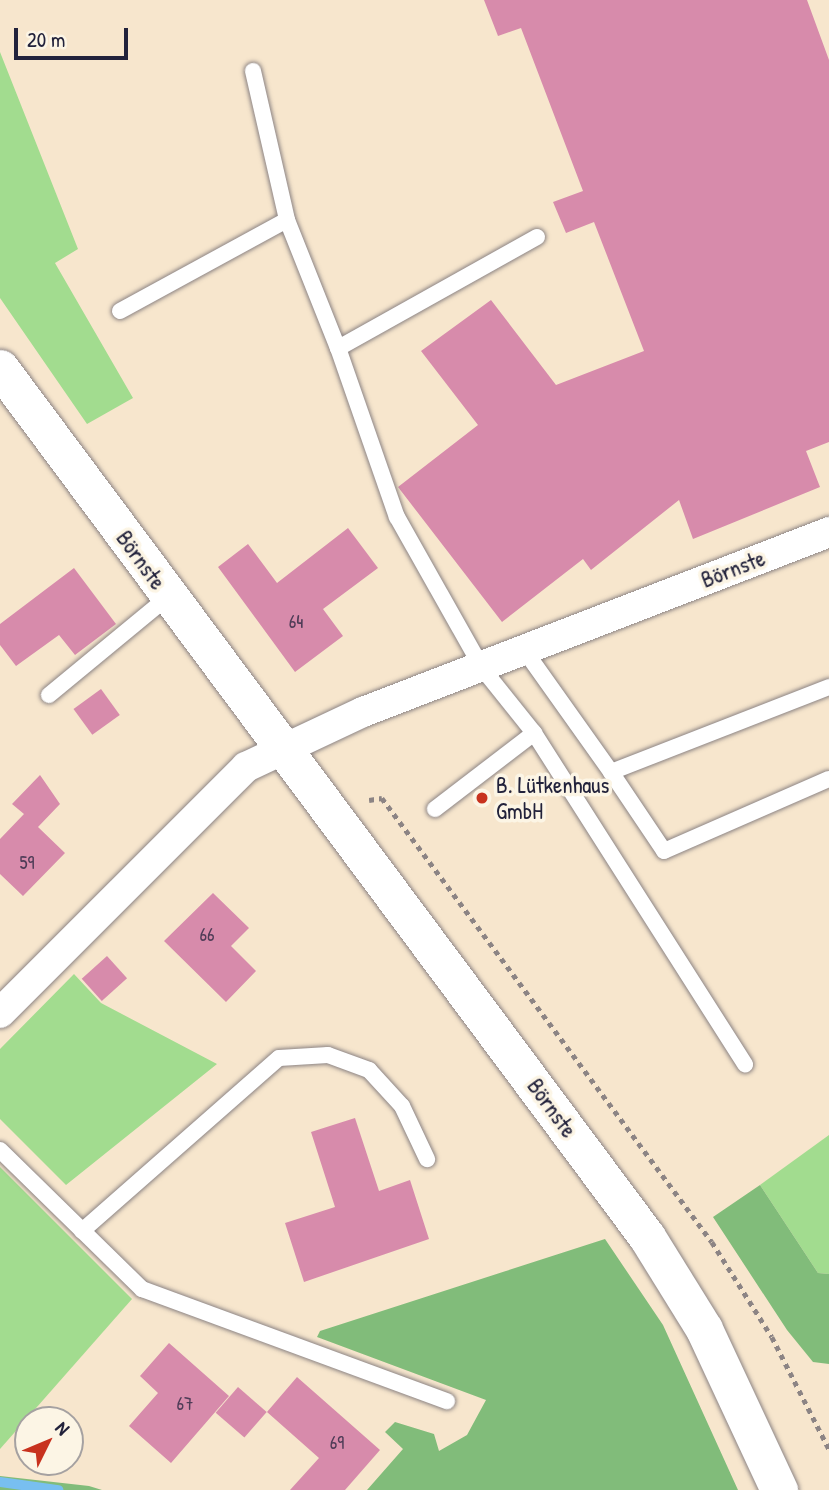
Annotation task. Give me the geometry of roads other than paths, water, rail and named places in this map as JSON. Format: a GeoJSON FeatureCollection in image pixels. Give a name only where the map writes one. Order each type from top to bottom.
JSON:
{"type":"FeatureCollection","features":[{"type":"Feature","properties":{"kind":"street","name":"Börnste"},"geometry":{"type":"LineString","coordinates":[[6,387],[286,749],[647,1237],[704,1329],[779,1490]]}},
{"type":"Feature","properties":{"kind":"street","name":"Börnste"},"geometry":{"type":"LineString","coordinates":[[0,1013],[246,767],[363,712],[829,532]]}},
{"type":"Feature","properties":{"kind":"lane"},"geometry":{"type":"LineString","coordinates":[[253,71],[287,220],[338,348],[397,517],[482,668],[534,733],[745,1065]]}},
{"type":"Feature","properties":{"kind":"lane"},"geometry":{"type":"LineString","coordinates":[[120,311],[287,220]]}},
{"type":"Feature","properties":{"kind":"lane"},"geometry":{"type":"LineString","coordinates":[[338,348],[537,237]]}},
{"type":"Feature","properties":{"kind":"lane"},"geometry":{"type":"LineString","coordinates":[[49,695],[169,596]]}},
{"type":"Feature","properties":{"kind":"lane"},"geometry":{"type":"LineString","coordinates":[[525,651],[664,851],[829,779]]}},
{"type":"Feature","properties":{"kind":"lane"},"geometry":{"type":"LineString","coordinates":[[611,772],[829,687]]}},
{"type":"Feature","properties":{"kind":"lane"},"geometry":{"type":"LineString","coordinates":[[436,809],[534,733]]}},
{"type":"Feature","properties":{"kind":"lane"},"geometry":{"type":"LineString","coordinates":[[82,1231],[279,1058],[328,1055],[369,1070],[402,1106],[427,1159]]}},
{"type":"Feature","properties":{"kind":"lane"},"geometry":{"type":"LineString","coordinates":[[0,1150],[142,1289],[447,1401]]}},
{"type":"Feature","properties":{"kind":"waterway"},"geometry":{"type":"LineString","coordinates":[[0,1482],[58,1490]]}},
{"type":"Feature","properties":{"kind":"place","name":"B. Lütkenhaus GmbH"},"geometry":{"type":"Point","coordinates":[482,798]}}]}
